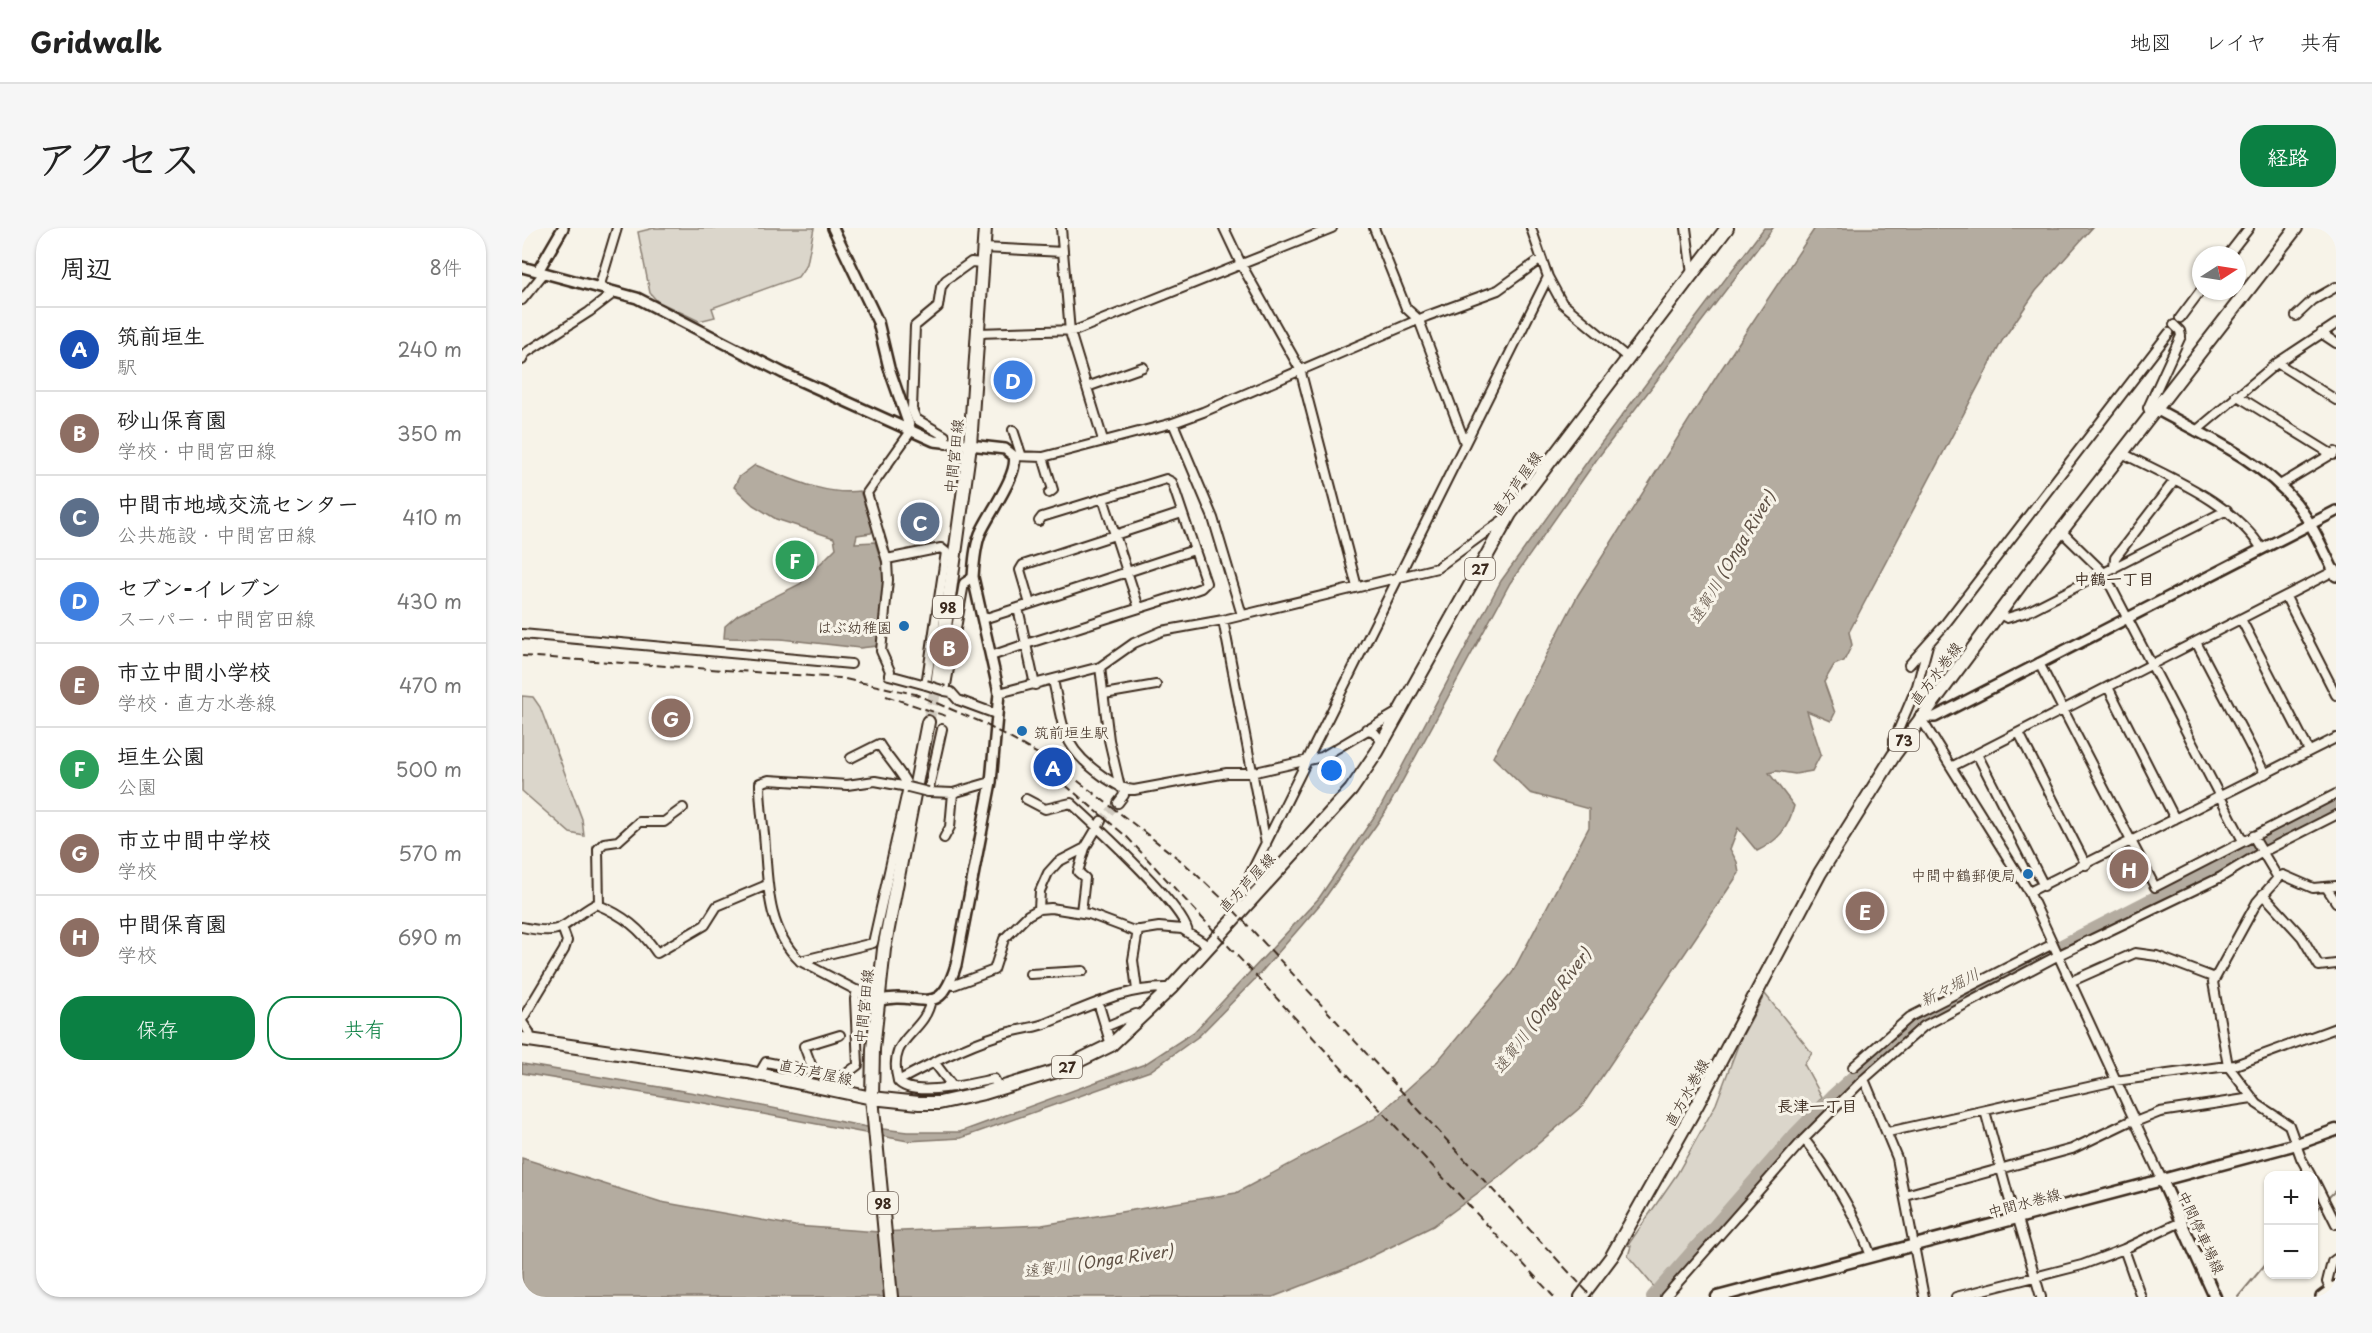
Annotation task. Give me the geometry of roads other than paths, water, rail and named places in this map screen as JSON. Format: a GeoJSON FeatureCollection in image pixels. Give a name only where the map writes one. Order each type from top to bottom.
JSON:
{"type":"FeatureCollection","features":[{"type":"Feature","properties":{"kind":"main road","name":"中間宮田線"},"geometry":{"type":"LineString","coordinates":[[936,687],[970,445],[985,228]]}},
{"type":"Feature","properties":{"kind":"main road","name":"直方芦屋線"},"geometry":{"type":"LineString","coordinates":[[526,1040],[759,1074],[873,1103],[939,1102],[999,1088],[1060,1070],[1111,1045],[1171,988],[1207,945],[1352,790],[1383,743],[1510,514],[1727,228]]}},
{"type":"Feature","properties":{"kind":"main road","name":"直方水巻線"},"geometry":{"type":"LineString","coordinates":[[1581,1297],[1612,1256],[1698,1102],[1820,873],[1894,755],[1998,613],[2296,228]]}},
{"type":"Feature","properties":{"kind":"main road","name":"中間宮田線"},"geometry":{"type":"LineString","coordinates":[[891,1297],[873,1103],[873,1049],[877,1001],[892,903],[928,722]]}},
{"type":"Feature","properties":{"kind":"main road","name":"中間水巻線"},"geometry":{"type":"LineString","coordinates":[[1717,1297],[2296,1144],[2336,1130]]}},
{"type":"Feature","properties":{"kind":"main road","name":"中間停車場線"},"geometry":{"type":"LineString","coordinates":[[2162,1180],[2215,1297]]}},
{"type":"Feature","properties":{"kind":"street"},"geometry":{"type":"LineString","coordinates":[[522,300],[541,272],[563,228]]}},
{"type":"Feature","properties":{"kind":"street"},"geometry":{"type":"LineString","coordinates":[[599,288],[617,228]]}},
{"type":"Feature","properties":{"kind":"street"},"geometry":{"type":"LineString","coordinates":[[833,228],[878,322],[889,368],[911,431]]}},
{"type":"Feature","properties":{"kind":"street"},"geometry":{"type":"LineString","coordinates":[[1061,228],[1070,332],[1103,440]]}},
{"type":"Feature","properties":{"kind":"street"},"geometry":{"type":"LineString","coordinates":[[1224,228],[1241,264],[1300,369],[1357,587]]}},
{"type":"Feature","properties":{"kind":"street"},"geometry":{"type":"LineString","coordinates":[[978,333],[1070,332],[1332,228]]}},
{"type":"Feature","properties":{"kind":"street"},"geometry":{"type":"LineString","coordinates":[[1374,228],[1406,308],[1419,320],[1465,443]]}},
{"type":"Feature","properties":{"kind":"street"},"geometry":{"type":"LineString","coordinates":[[1531,228],[1548,277],[1562,303],[1628,358]]}},
{"type":"Feature","properties":{"kind":"street"},"geometry":{"type":"LineString","coordinates":[[1686,228],[1692,274]]}},
{"type":"Feature","properties":{"kind":"street"},"geometry":{"type":"LineString","coordinates":[[2235,246],[2248,228]]}},
{"type":"Feature","properties":{"kind":"street"},"geometry":{"type":"LineString","coordinates":[[983,248],[1064,252]]}},
{"type":"Feature","properties":{"kind":"street"},"geometry":{"type":"LineString","coordinates":[[522,267],[638,298],[783,374],[911,431],[946,444],[1005,449],[1017,455],[1043,457],[1173,423],[1419,320],[1498,290],[1541,259]]}},
{"type":"Feature","properties":{"kind":"street"},"geometry":{"type":"LineString","coordinates":[[946,444],[945,436],[916,419],[912,409],[915,326],[938,307],[941,287],[946,280],[971,262],[982,263]]}},
{"type":"Feature","properties":{"kind":"street"},"geometry":{"type":"LineString","coordinates":[[1239,912],[1236,903],[1548,277]]}},
{"type":"Feature","properties":{"kind":"street"},"geometry":{"type":"LineString","coordinates":[[2296,316],[2313,300],[2336,287]]}},
{"type":"Feature","properties":{"kind":"street"},"geometry":{"type":"LineString","coordinates":[[522,360],[524,354],[589,312],[615,292]]}},
{"type":"Feature","properties":{"kind":"street"},"geometry":{"type":"LineString","coordinates":[[2180,318],[2194,300]]}},
{"type":"Feature","properties":{"kind":"street"},"geometry":{"type":"LineString","coordinates":[[2196,431],[2236,395],[2277,363],[2336,324]]}},
{"type":"Feature","properties":{"kind":"street"},"geometry":{"type":"LineString","coordinates":[[1951,767],[2335,572],[2310,525],[2280,485],[2262,470],[2196,431],[2148,408],[2181,336],[2180,331],[2174,326]]}},
{"type":"Feature","properties":{"kind":"street"},"geometry":{"type":"LineString","coordinates":[[1910,665],[2169,333]]}},
{"type":"Feature","properties":{"kind":"street"},"geometry":{"type":"LineString","coordinates":[[2321,333],[2336,343]]}},
{"type":"Feature","properties":{"kind":"street"},"geometry":{"type":"LineString","coordinates":[[2277,363],[2336,400]]}},
{"type":"Feature","properties":{"kind":"street"},"geometry":{"type":"LineString","coordinates":[[1087,387],[1143,368]]}},
{"type":"Feature","properties":{"kind":"street"},"geometry":{"type":"LineString","coordinates":[[2236,395],[2334,453],[2280,485]]}},
{"type":"Feature","properties":{"kind":"street"},"geometry":{"type":"LineString","coordinates":[[1173,423],[1213,518],[1242,615]]}},
{"type":"Feature","properties":{"kind":"street"},"geometry":{"type":"LineString","coordinates":[[991,782],[953,793],[928,792],[875,782],[847,785],[769,780],[760,783],[767,885],[780,933],[792,953],[800,961],[877,1001],[931,999],[943,995],[950,984],[991,782],[999,693],[974,577],[980,534],[1014,469],[1017,455],[1013,430]]}},
{"type":"Feature","properties":{"kind":"street"},"geometry":{"type":"LineString","coordinates":[[911,431],[867,493],[886,559],[888,580],[881,651],[890,671],[889,675],[951,692],[958,700],[996,714]]}},
{"type":"Feature","properties":{"kind":"street"},"geometry":{"type":"LineString","coordinates":[[2122,453],[2227,510],[2251,532],[2262,549]]}},
{"type":"Feature","properties":{"kind":"street"},"geometry":{"type":"LineString","coordinates":[[1043,457],[1053,490],[1049,494]]}},
{"type":"Feature","properties":{"kind":"street"},"geometry":{"type":"LineString","coordinates":[[991,656],[1201,588],[1206,583],[1172,482],[1166,479],[1042,517],[1039,521]]}},
{"type":"Feature","properties":{"kind":"street"},"geometry":{"type":"LineString","coordinates":[[2114,568],[2115,558],[2175,480]]}},
{"type":"Feature","properties":{"kind":"street"},"geometry":{"type":"LineString","coordinates":[[1103,498],[1139,608]]}},
{"type":"Feature","properties":{"kind":"street"},"geometry":{"type":"LineString","coordinates":[[1998,613],[2007,618],[2016,616],[2227,510]]}},
{"type":"Feature","properties":{"kind":"street"},"geometry":{"type":"LineString","coordinates":[[1920,717],[1935,717],[2336,511]]}},
{"type":"Feature","properties":{"kind":"street"},"geometry":{"type":"LineString","coordinates":[[1030,604],[1020,570],[1023,565],[1182,513]]}},
{"type":"Feature","properties":{"kind":"street"},"geometry":{"type":"LineString","coordinates":[[999,693],[1100,667],[1148,635],[1223,620],[1397,578],[1443,564],[1510,514]]}},
{"type":"Feature","properties":{"kind":"street"},"geometry":{"type":"LineString","coordinates":[[2061,531],[2104,573],[2243,841]]}},
{"type":"Feature","properties":{"kind":"street"},"geometry":{"type":"LineString","coordinates":[[886,559],[941,548],[946,552],[936,687]]}},
{"type":"Feature","properties":{"kind":"street"},"geometry":{"type":"LineString","coordinates":[[983,619],[1194,550]]}},
{"type":"Feature","properties":{"kind":"street"},"geometry":{"type":"LineString","coordinates":[[936,687],[964,583],[974,577]]}},
{"type":"Feature","properties":{"kind":"street"},"geometry":{"type":"LineString","coordinates":[[2286,597],[2336,695]]}},
{"type":"Feature","properties":{"kind":"street"},"geometry":{"type":"LineString","coordinates":[[1018,608],[1035,684]]}},
{"type":"Feature","properties":{"kind":"street"},"geometry":{"type":"LineString","coordinates":[[2241,619],[2309,751]]}},
{"type":"Feature","properties":{"kind":"street"},"geometry":{"type":"LineString","coordinates":[[1223,620],[1266,844]]}},
{"type":"Feature","properties":{"kind":"street"},"geometry":{"type":"LineString","coordinates":[[522,634],[850,664]]}},
{"type":"Feature","properties":{"kind":"street"},"geometry":{"type":"LineString","coordinates":[[2196,642],[2265,774]]}},
{"type":"Feature","properties":{"kind":"street"},"geometry":{"type":"LineString","coordinates":[[1894,755],[1894,740],[1917,686],[1929,643]]}},
{"type":"Feature","properties":{"kind":"street"},"geometry":{"type":"LineString","coordinates":[[2039,663],[2155,887],[2336,794]]}},
{"type":"Feature","properties":{"kind":"street"},"geometry":{"type":"LineString","coordinates":[[1100,667],[1109,740],[1125,795],[1118,803]]}},
{"type":"Feature","properties":{"kind":"street"},"geometry":{"type":"LineString","coordinates":[[1053,680],[1068,741],[1075,754],[1122,788],[1134,790],[1227,772],[1251,772],[1322,757],[1400,710]]}},
{"type":"Feature","properties":{"kind":"street"},"geometry":{"type":"LineString","coordinates":[[1104,694],[1156,685]]}},
{"type":"Feature","properties":{"kind":"street"},"geometry":{"type":"LineString","coordinates":[[2108,687],[2175,819]]}},
{"type":"Feature","properties":{"kind":"street"},"geometry":{"type":"LineString","coordinates":[[1920,717],[2029,892],[2162,1180]]}},
{"type":"Feature","properties":{"kind":"street"},"geometry":{"type":"LineString","coordinates":[[928,792],[942,729]]}},
{"type":"Feature","properties":{"kind":"street"},"geometry":{"type":"LineString","coordinates":[[1366,729],[1374,732],[1383,743]]}},
{"type":"Feature","properties":{"kind":"street"},"geometry":{"type":"LineString","coordinates":[[2019,733],[2086,865]]}},
{"type":"Feature","properties":{"kind":"street"},"geometry":{"type":"LineString","coordinates":[[2029,892],[2336,738]]}},
{"type":"Feature","properties":{"kind":"street"},"geometry":{"type":"LineString","coordinates":[[800,961],[873,943],[908,787],[906,780],[895,770],[879,744],[850,758]]}},
{"type":"Feature","properties":{"kind":"street"},"geometry":{"type":"LineString","coordinates":[[1977,754],[2044,886]]}},
{"type":"Feature","properties":{"kind":"street"},"geometry":{"type":"LineString","coordinates":[[944,838],[950,827],[953,793]]}},
{"type":"Feature","properties":{"kind":"street"},"geometry":{"type":"LineString","coordinates":[[1026,799],[1045,808],[1071,803],[1099,824],[1179,913],[1188,925],[1188,933]]}},
{"type":"Feature","properties":{"kind":"street"},"geometry":{"type":"LineString","coordinates":[[599,905],[598,849],[604,843],[618,842],[639,822],[664,822],[683,808]]}},
{"type":"Feature","properties":{"kind":"street"},"geometry":{"type":"LineString","coordinates":[[1665,1297],[1804,1139],[1864,1078],[1924,1026],[2059,955],[2221,877],[2262,852],[2336,815]]}},
{"type":"Feature","properties":{"kind":"street"},"geometry":{"type":"LineString","coordinates":[[1081,912],[1085,878],[1078,872],[1085,848],[1099,824]]}},
{"type":"Feature","properties":{"kind":"street"},"geometry":{"type":"LineString","coordinates":[[2254,838],[2278,878]]}},
{"type":"Feature","properties":{"kind":"street"},"geometry":{"type":"LineString","coordinates":[[1039,909],[1040,891],[1048,873],[1058,862],[1085,848]]}},
{"type":"Feature","properties":{"kind":"street"},"geometry":{"type":"LineString","coordinates":[[2309,1171],[2289,1125],[2257,1104],[2228,1066],[2219,1022],[2215,978],[2263,894],[2278,878],[2283,875],[2313,888],[2336,886]]}},
{"type":"Feature","properties":{"kind":"street"},"geometry":{"type":"LineString","coordinates":[[522,927],[543,932],[563,930],[593,906],[599,905],[633,924],[650,940],[657,953],[705,925],[717,906],[767,885]]}},
{"type":"Feature","properties":{"kind":"street"},"geometry":{"type":"LineString","coordinates":[[2326,887],[2336,902]]}},
{"type":"Feature","properties":{"kind":"street"},"geometry":{"type":"LineString","coordinates":[[2263,894],[2302,937],[2319,966],[2336,964]]}},
{"type":"Feature","properties":{"kind":"street"},"geometry":{"type":"LineString","coordinates":[[950,984],[954,986],[994,970],[994,962],[1004,939],[1028,915],[1039,909],[1064,908],[1138,930],[1172,927],[1188,933],[1207,945]]}},
{"type":"Feature","properties":{"kind":"street"},"geometry":{"type":"LineString","coordinates":[[526,1040],[529,1032],[522,1021],[564,950],[567,940],[563,930]]}},
{"type":"Feature","properties":{"kind":"street"},"geometry":{"type":"LineString","coordinates":[[1137,990],[1133,960],[1138,930]]}},
{"type":"Feature","properties":{"kind":"street"},"geometry":{"type":"LineString","coordinates":[[1853,1067],[1910,1017],[2054,945]]}},
{"type":"Feature","properties":{"kind":"street"},"geometry":{"type":"LineString","coordinates":[[2072,981],[2135,953],[2157,956],[2215,978]]}},
{"type":"Feature","properties":{"kind":"street"},"geometry":{"type":"LineString","coordinates":[[1030,974],[1083,971]]}},
{"type":"Feature","properties":{"kind":"street"},"geometry":{"type":"LineString","coordinates":[[898,1081],[934,1062],[999,1035],[1041,1025],[1098,1002],[1137,990],[1171,988]]}},
{"type":"Feature","properties":{"kind":"street"},"geometry":{"type":"LineString","coordinates":[[759,1074],[766,1062],[842,1077],[858,1065],[855,999],[857,990]]}},
{"type":"Feature","properties":{"kind":"street"},"geometry":{"type":"LineString","coordinates":[[931,999],[927,1015],[898,1048],[896,1073],[898,1081],[910,1089],[953,1087],[993,1079],[999,1088]]}},
{"type":"Feature","properties":{"kind":"street"},"geometry":{"type":"LineString","coordinates":[[1098,1002],[1111,1045]]}},
{"type":"Feature","properties":{"kind":"street"},"geometry":{"type":"LineString","coordinates":[[1105,1027],[1136,1014]]}},
{"type":"Feature","properties":{"kind":"street"},"geometry":{"type":"LineString","coordinates":[[1888,1132],[2115,1081],[2228,1066],[2259,1058],[2336,1028]]}},
{"type":"Feature","properties":{"kind":"street"},"geometry":{"type":"LineString","coordinates":[[813,1070],[804,1046],[840,1035]]}},
{"type":"Feature","properties":{"kind":"street"},"geometry":{"type":"LineString","coordinates":[[934,1062],[953,1087]]}},
{"type":"Feature","properties":{"kind":"street"},"geometry":{"type":"LineString","coordinates":[[1864,1078],[1888,1132],[1905,1195],[1924,1297]]}},
{"type":"Feature","properties":{"kind":"street"},"geometry":{"type":"LineString","coordinates":[[1905,1195],[2072,1149],[2130,1121],[2135,1122],[2160,1112],[2252,1098]]}},
{"type":"Feature","properties":{"kind":"street"},"geometry":{"type":"LineString","coordinates":[[1984,1111],[2014,1216],[2018,1219],[2041,1297]]}},
{"type":"Feature","properties":{"kind":"street"},"geometry":{"type":"LineString","coordinates":[[1804,1139],[1817,1155],[1866,1238],[1871,1257]]}},
{"type":"Feature","properties":{"kind":"street"},"geometry":{"type":"LineString","coordinates":[[2318,1190],[2336,1224]]}},
{"type":"Feature","properties":{"kind":"street"},"geometry":{"type":"LineString","coordinates":[[1956,1297],[2082,1265],[2124,1249],[2181,1222]]}},
{"type":"Feature","properties":{"kind":"street"},"geometry":{"type":"LineString","coordinates":[[2124,1249],[2141,1297]]}},
{"type":"Feature","properties":{"kind":"street"},"geometry":{"type":"LineString","coordinates":[[2321,1297],[2333,1288],[2327,1282],[2332,1262],[2336,1259]]}},
{"type":"Feature","properties":{"kind":"water"},"geometry":{"type":"Polygon","coordinates":[[[1764,228],[1773,228],[1597,459],[1510,583],[1386,811],[1322,902],[1257,977],[1199,1036],[1150,1071],[961,1138],[908,1141],[704,1103],[522,1073],[522,1064],[707,1095],[867,1127],[907,1132],[960,1132],[1145,1064],[1194,1032],[1319,898],[1380,808],[1501,581],[1592,455],[1764,228]]]}},
{"type":"Feature","properties":{"kind":"water","name":"遠賀川 (Onga River)"},"geometry":{"type":"Polygon","coordinates":[[[1815,228],[2092,228],[2036,291],[2002,341],[1849,632],[1852,645],[1844,661],[1834,665],[1824,682],[1835,713],[1831,721],[1807,711],[1821,754],[1812,771],[1795,774],[1776,771],[1769,773],[1794,806],[1785,828],[1771,843],[1757,851],[1738,828],[1730,849],[1737,862],[1739,873],[1582,1106],[1498,1178],[1433,1226],[1350,1267],[1273,1297],[522,1297],[522,1158],[661,1202],[795,1226],[879,1232],[1042,1225],[1236,1193],[1374,1119],[1436,1063],[1512,973],[1589,827],[1589,809],[1530,793],[1493,757],[1578,595],[1720,371],[1815,228]]]}},
{"type":"Feature","properties":{"kind":"water"},"geometry":{"type":"Polygon","coordinates":[[[755,465],[819,488],[846,492],[860,491],[873,529],[871,533],[857,535],[855,543],[875,542],[884,570],[885,590],[882,594],[877,646],[860,648],[781,639],[724,638],[725,626],[738,615],[800,584],[836,548],[834,538],[776,519],[753,505],[734,487],[739,477],[755,465]]]}},
{"type":"Feature","properties":{"kind":"waterway"},"geometry":{"type":"LineString","coordinates":[[1527,228],[1537,258]]}},
{"type":"Feature","properties":{"kind":"waterway"},"geometry":{"type":"LineString","coordinates":[[1539,263],[1544,278]]}},
{"type":"Feature","properties":{"kind":"waterway"},"geometry":{"type":"LineString","coordinates":[[1405,574],[1544,294]]}},
{"type":"Feature","properties":{"kind":"waterway"},"geometry":{"type":"LineString","coordinates":[[1314,756],[1403,579]]}},
{"type":"Feature","properties":{"kind":"waterway"},"geometry":{"type":"LineString","coordinates":[[1242,902],[1311,762]]}},
{"type":"Feature","properties":{"kind":"waterway","name":"新々堀川"},"geometry":{"type":"LineString","coordinates":[[1653,1297],[1794,1136],[1833,1096],[1914,1022],[2336,805]]}},
{"type":"Feature","properties":{"kind":"waterway"},"geometry":{"type":"LineString","coordinates":[[2327,1199],[2336,1190]]}},
{"type":"Feature","properties":{"kind":"waterway"},"geometry":{"type":"LineString","coordinates":[[2318,1209],[2323,1203]]}},
{"type":"Feature","properties":{"kind":"waterway"},"geometry":{"type":"LineString","coordinates":[[2238,1297],[2264,1266]]}},
{"type":"Feature","properties":{"kind":"tunnel"},"geometry":{"type":"LineString","coordinates":[[928,722],[937,685]]}},
{"type":"Feature","properties":{"kind":"tunnel"},"geometry":{"type":"LineString","coordinates":[[1101,821],[1118,803]]}},
{"type":"Feature","properties":{"kind":"railway"},"geometry":{"type":"LineString","coordinates":[[522,656],[840,678],[915,694],[981,722],[1056,764],[1184,863],[1228,904],[1592,1297]]}},
{"type":"Feature","properties":{"kind":"railway"},"geometry":{"type":"LineString","coordinates":[[886,696],[949,717]]}},
{"type":"Feature","properties":{"kind":"railway"},"geometry":{"type":"LineString","coordinates":[[1044,767],[1127,837],[1554,1297]]}},
{"type":"Feature","properties":{"kind":"place","name":"セブン-イレブン"},"geometry":{"type":"Point","coordinates":[1013,380]}},
{"type":"Feature","properties":{"kind":"place","name":"中間市地域交流センター"},"geometry":{"type":"Point","coordinates":[920,522]}},
{"type":"Feature","properties":{"kind":"place","name":"垣生公園"},"geometry":{"type":"Point","coordinates":[795,560]}},
{"type":"Feature","properties":{"kind":"place","name":"はぶ幼稚園"},"geometry":{"type":"Point","coordinates":[904,626]}},
{"type":"Feature","properties":{"kind":"place","name":"砂山保育園"},"geometry":{"type":"Point","coordinates":[949,647]}},
{"type":"Feature","properties":{"kind":"place","name":"市立中間中学校"},"geometry":{"type":"Point","coordinates":[671,718]}},
{"type":"Feature","properties":{"kind":"place","name":"筑前垣生駅"},"geometry":{"type":"Point","coordinates":[1022,731]}},
{"type":"Feature","properties":{"kind":"place","name":"筑前垣生"},"geometry":{"type":"Point","coordinates":[1053,767]}},
{"type":"Feature","properties":{"kind":"place","name":"中間保育園"},"geometry":{"type":"Point","coordinates":[2129,869]}},
{"type":"Feature","properties":{"kind":"place","name":"中間中鶴郵便局"},"geometry":{"type":"Point","coordinates":[2028,874]}},
{"type":"Feature","properties":{"kind":"place","name":"市立中間小学校"},"geometry":{"type":"Point","coordinates":[1865,911]}},
{"type":"Feature","properties":{"kind":"district","name":"中鶴一丁目"},"geometry":{"type":"Point","coordinates":[2114,578]}},
{"type":"Feature","properties":{"kind":"district","name":"長津一丁目"},"geometry":{"type":"Point","coordinates":[1817,1105]}}]}
